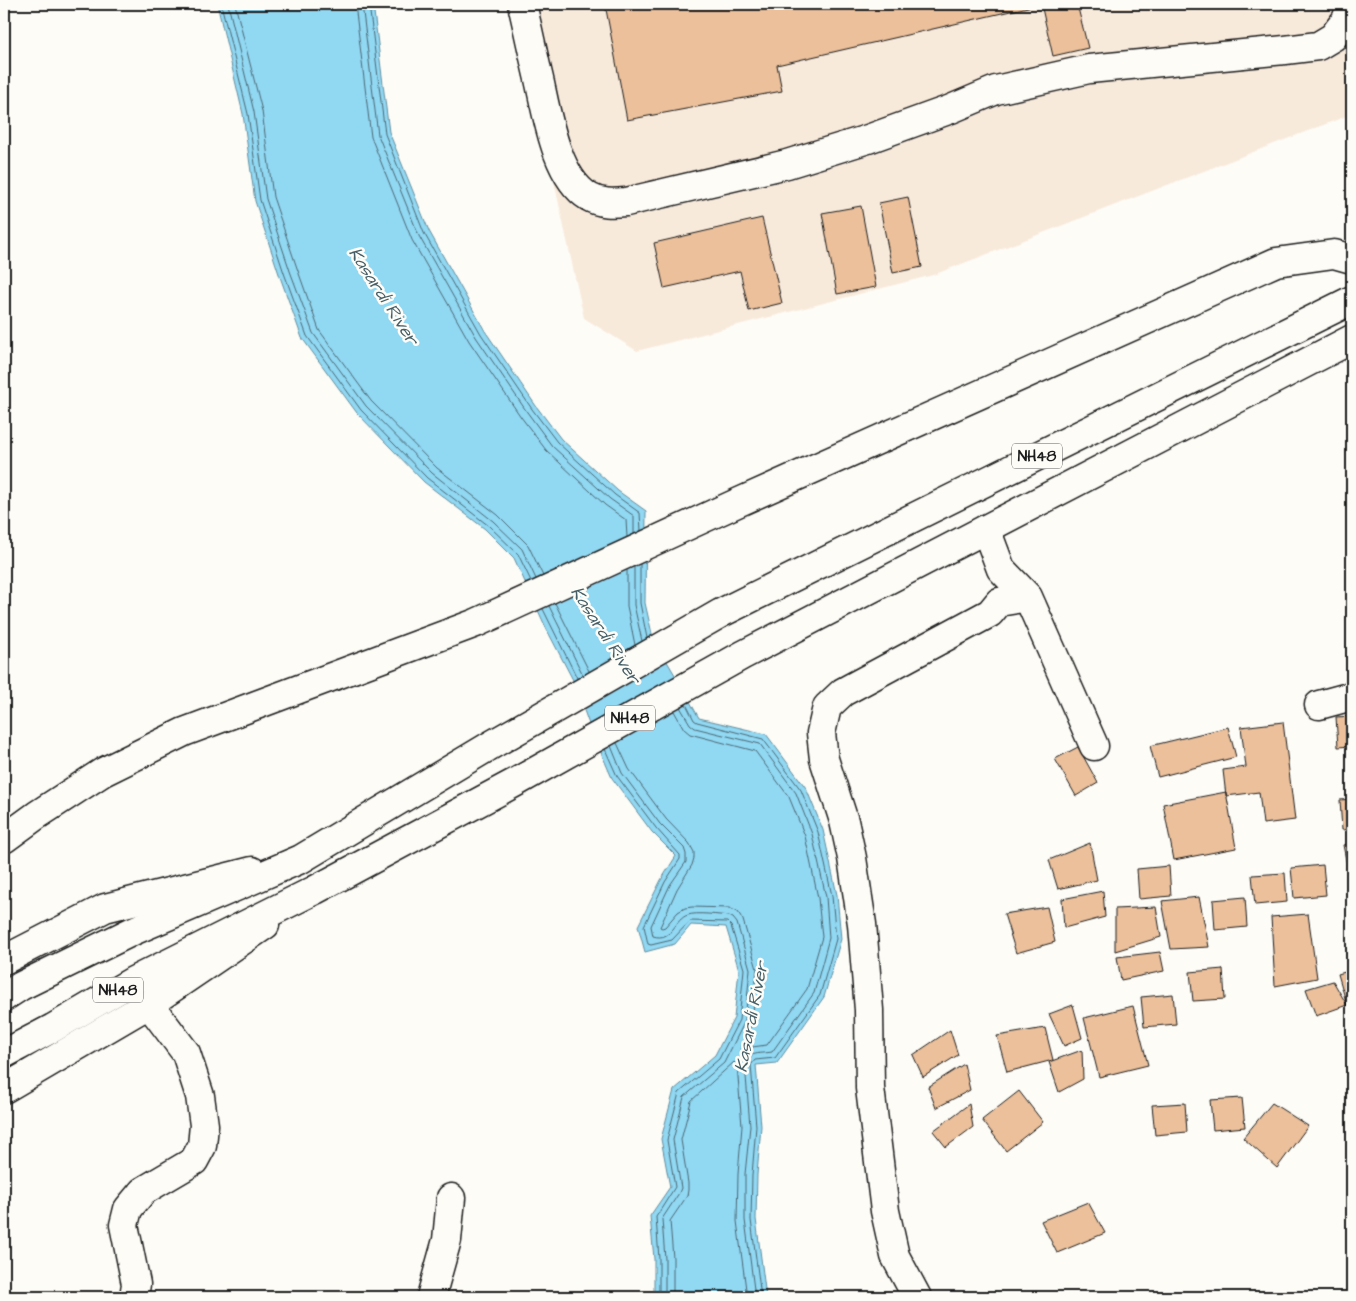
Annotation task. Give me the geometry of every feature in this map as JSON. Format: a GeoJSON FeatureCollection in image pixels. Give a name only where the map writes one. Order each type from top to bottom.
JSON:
{"type":"FeatureCollection","features":[{"type":"Feature","properties":{"kind":"main road"},"geometry":{"type":"LineString","coordinates":[[522,4],[552,136],[561,163],[577,188],[589,198],[605,203],[626,202],[787,164],[878,136],[996,90],[1089,69],[1318,46],[1333,37],[1346,20],[1352,4]]}},
{"type":"Feature","properties":{"kind":"main road"},"geometry":{"type":"LineString","coordinates":[[4,839],[103,772],[184,732],[476,623],[737,503],[1276,262],[1334,254],[1352,259]]}},
{"type":"Feature","properties":{"kind":"main road","name":"NH48"},"geometry":{"type":"LineString","coordinates":[[4,997],[21,986],[133,931],[301,859],[493,744],[721,613],[1352,300]]}},
{"type":"Feature","properties":{"kind":"main road","name":"NH48"},"geometry":{"type":"LineString","coordinates":[[4,1054],[53,1028],[133,981],[315,890],[518,781],[743,655],[1352,339]]}},
{"type":"Feature","properties":{"kind":"main road"},"geometry":{"type":"LineString","coordinates":[[986,529],[1001,569],[1028,596],[1094,746]]}},
{"type":"Feature","properties":{"kind":"main road"},"geometry":{"type":"LineString","coordinates":[[917,1297],[895,1256],[885,1211],[870,1088],[870,1010],[862,924],[852,858],[844,821],[824,759],[821,733],[827,707],[842,692],[990,613],[999,602],[1028,596]]}},
{"type":"Feature","properties":{"kind":"main road"},"geometry":{"type":"LineString","coordinates":[[1319,705],[1352,696]]}},
{"type":"Feature","properties":{"kind":"main road"},"geometry":{"type":"LineString","coordinates":[[4,960],[105,908],[301,859]]}},
{"type":"Feature","properties":{"kind":"main road"},"geometry":{"type":"LineString","coordinates":[[4,1089],[149,1004],[315,890]]}},
{"type":"Feature","properties":{"kind":"main road"},"geometry":{"type":"LineString","coordinates":[[134,1297],[136,1284],[124,1225],[128,1209],[144,1191],[194,1161],[202,1146],[204,1125],[200,1096],[186,1053],[149,1004]]}},
{"type":"Feature","properties":{"kind":"main road"},"geometry":{"type":"LineString","coordinates":[[430,1297],[446,1240],[451,1198]]}},
{"type":"Feature","properties":{"kind":"shaded area"},"geometry":{"type":"Polygon","coordinates":[[[515,4],[1352,4],[1352,114],[933,275],[637,351],[584,318],[515,4]]]}},
{"type":"Feature","properties":{"kind":"water","name":"Kasardi River"},"geometry":{"type":"Polygon","coordinates":[[[217,4],[373,4],[389,132],[429,231],[485,331],[561,439],[618,491],[646,511],[645,603],[653,638],[699,718],[766,734],[806,788],[823,830],[837,895],[841,939],[824,997],[777,1063],[756,1065],[761,1126],[756,1219],[766,1297],[654,1297],[654,1259],[650,1216],[670,1187],[661,1139],[674,1090],[715,1055],[734,1018],[739,970],[726,927],[691,925],[675,944],[645,952],[638,926],[661,880],[676,856],[652,832],[612,778],[590,727],[573,680],[547,630],[514,558],[485,529],[424,482],[357,413],[302,338],[255,201],[243,114],[217,4]]]}},
{"type":"Feature","properties":{"kind":"building"},"geometry":{"type":"Polygon","coordinates":[[[605,4],[1041,4],[777,65],[782,91],[627,120],[605,4]]]}},
{"type":"Feature","properties":{"kind":"building"},"geometry":{"type":"Polygon","coordinates":[[[1041,4],[1077,4],[1088,48],[1053,56],[1041,4]]]}},
{"type":"Feature","properties":{"kind":"building"},"geometry":{"type":"Polygon","coordinates":[[[908,197],[922,267],[893,273],[879,203],[908,197]]]}},
{"type":"Feature","properties":{"kind":"building"},"geometry":{"type":"Polygon","coordinates":[[[861,206],[876,287],[837,294],[822,213],[861,206]]]}},
{"type":"Feature","properties":{"kind":"building"},"geometry":{"type":"Polygon","coordinates":[[[762,218],[782,303],[749,311],[740,271],[664,288],[654,243],[762,218]]]}},
{"type":"Feature","properties":{"kind":"building"},"geometry":{"type":"Polygon","coordinates":[[[1352,716],[1352,746],[1338,747],[1336,717],[1352,716]]]}},
{"type":"Feature","properties":{"kind":"building"},"geometry":{"type":"Polygon","coordinates":[[[1283,722],[1295,820],[1263,824],[1259,792],[1226,796],[1223,770],[1246,767],[1241,727],[1283,722]]]}},
{"type":"Feature","properties":{"kind":"building"},"geometry":{"type":"Polygon","coordinates":[[[1228,727],[1236,757],[1158,777],[1150,746],[1228,727]]]}},
{"type":"Feature","properties":{"kind":"building"},"geometry":{"type":"Polygon","coordinates":[[[1078,747],[1098,783],[1076,796],[1055,759],[1078,747]]]}},
{"type":"Feature","properties":{"kind":"building"},"geometry":{"type":"Polygon","coordinates":[[[1226,792],[1236,848],[1174,860],[1163,804],[1226,792]]]}},
{"type":"Feature","properties":{"kind":"building"},"geometry":{"type":"Polygon","coordinates":[[[1352,799],[1352,829],[1342,830],[1340,800],[1352,799]]]}},
{"type":"Feature","properties":{"kind":"building"},"geometry":{"type":"Polygon","coordinates":[[[1090,843],[1097,880],[1058,889],[1049,860],[1090,843]]]}},
{"type":"Feature","properties":{"kind":"building"},"geometry":{"type":"Polygon","coordinates":[[[1352,843],[1352,890],[1343,845],[1352,843]]]}},
{"type":"Feature","properties":{"kind":"building"},"geometry":{"type":"Polygon","coordinates":[[[1323,865],[1326,895],[1294,898],[1291,868],[1323,865]]]}},
{"type":"Feature","properties":{"kind":"building"},"geometry":{"type":"Polygon","coordinates":[[[1169,866],[1171,896],[1139,899],[1137,869],[1169,866]]]}},
{"type":"Feature","properties":{"kind":"building"},"geometry":{"type":"Polygon","coordinates":[[[1285,873],[1287,902],[1255,905],[1252,875],[1285,873]]]}},
{"type":"Feature","properties":{"kind":"building"},"geometry":{"type":"Polygon","coordinates":[[[1103,891],[1105,917],[1064,928],[1062,899],[1103,891]]]}},
{"type":"Feature","properties":{"kind":"building"},"geometry":{"type":"Polygon","coordinates":[[[1199,897],[1209,947],[1171,949],[1162,901],[1199,897]]]}},
{"type":"Feature","properties":{"kind":"building"},"geometry":{"type":"Polygon","coordinates":[[[1245,897],[1247,927],[1215,930],[1213,900],[1245,897]]]}},
{"type":"Feature","properties":{"kind":"building"},"geometry":{"type":"Polygon","coordinates":[[[1047,907],[1055,942],[1016,953],[1004,914],[1047,907]]]}},
{"type":"Feature","properties":{"kind":"building"},"geometry":{"type":"Polygon","coordinates":[[[1156,907],[1161,937],[1115,951],[1115,909],[1156,907]]]}},
{"type":"Feature","properties":{"kind":"building"},"geometry":{"type":"Polygon","coordinates":[[[1308,914],[1317,978],[1275,986],[1271,917],[1308,914]]]}},
{"type":"Feature","properties":{"kind":"building"},"geometry":{"type":"Polygon","coordinates":[[[1160,952],[1164,971],[1121,980],[1117,957],[1160,952]]]}},
{"type":"Feature","properties":{"kind":"building"},"geometry":{"type":"Polygon","coordinates":[[[1223,969],[1225,999],[1193,1001],[1190,972],[1223,969]]]}},
{"type":"Feature","properties":{"kind":"building"},"geometry":{"type":"Polygon","coordinates":[[[1352,970],[1352,1003],[1347,1005],[1338,974],[1352,970]]]}},
{"type":"Feature","properties":{"kind":"building"},"geometry":{"type":"Polygon","coordinates":[[[1333,981],[1347,1005],[1316,1016],[1306,989],[1333,981]]]}},
{"type":"Feature","properties":{"kind":"building"},"geometry":{"type":"Polygon","coordinates":[[[1173,994],[1176,1024],[1144,1027],[1141,997],[1173,994]]]}},
{"type":"Feature","properties":{"kind":"building"},"geometry":{"type":"Polygon","coordinates":[[[1073,1005],[1082,1038],[1064,1046],[1049,1014],[1073,1005]]]}},
{"type":"Feature","properties":{"kind":"building"},"geometry":{"type":"Polygon","coordinates":[[[1133,1006],[1148,1065],[1099,1077],[1084,1018],[1133,1006]]]}},
{"type":"Feature","properties":{"kind":"building"},"geometry":{"type":"Polygon","coordinates":[[[1045,1028],[1053,1060],[1007,1072],[997,1036],[1045,1028]]]}},
{"type":"Feature","properties":{"kind":"building"},"geometry":{"type":"Polygon","coordinates":[[[950,1030],[958,1055],[923,1077],[913,1055],[950,1030]]]}},
{"type":"Feature","properties":{"kind":"building"},"geometry":{"type":"Polygon","coordinates":[[[1082,1050],[1083,1079],[1059,1092],[1049,1062],[1082,1050]]]}},
{"type":"Feature","properties":{"kind":"building"},"geometry":{"type":"Polygon","coordinates":[[[964,1064],[970,1090],[936,1108],[928,1087],[964,1064]]]}},
{"type":"Feature","properties":{"kind":"building"},"geometry":{"type":"Polygon","coordinates":[[[1019,1091],[1043,1122],[1006,1151],[982,1120],[1019,1091]]]}},
{"type":"Feature","properties":{"kind":"building"},"geometry":{"type":"Polygon","coordinates":[[[1242,1098],[1245,1127],[1213,1130],[1210,1100],[1242,1098]]]}},
{"type":"Feature","properties":{"kind":"building"},"geometry":{"type":"Polygon","coordinates":[[[1185,1103],[1187,1132],[1155,1135],[1152,1105],[1185,1103]]]}},
{"type":"Feature","properties":{"kind":"building"},"geometry":{"type":"Polygon","coordinates":[[[1272,1103],[1308,1126],[1277,1168],[1243,1138],[1272,1103]]]}},
{"type":"Feature","properties":{"kind":"building"},"geometry":{"type":"Polygon","coordinates":[[[969,1104],[973,1127],[946,1147],[933,1131],[969,1104]]]}},
{"type":"Feature","properties":{"kind":"building"},"geometry":{"type":"Polygon","coordinates":[[[1088,1202],[1105,1233],[1057,1253],[1041,1221],[1088,1202]]]}}]}
